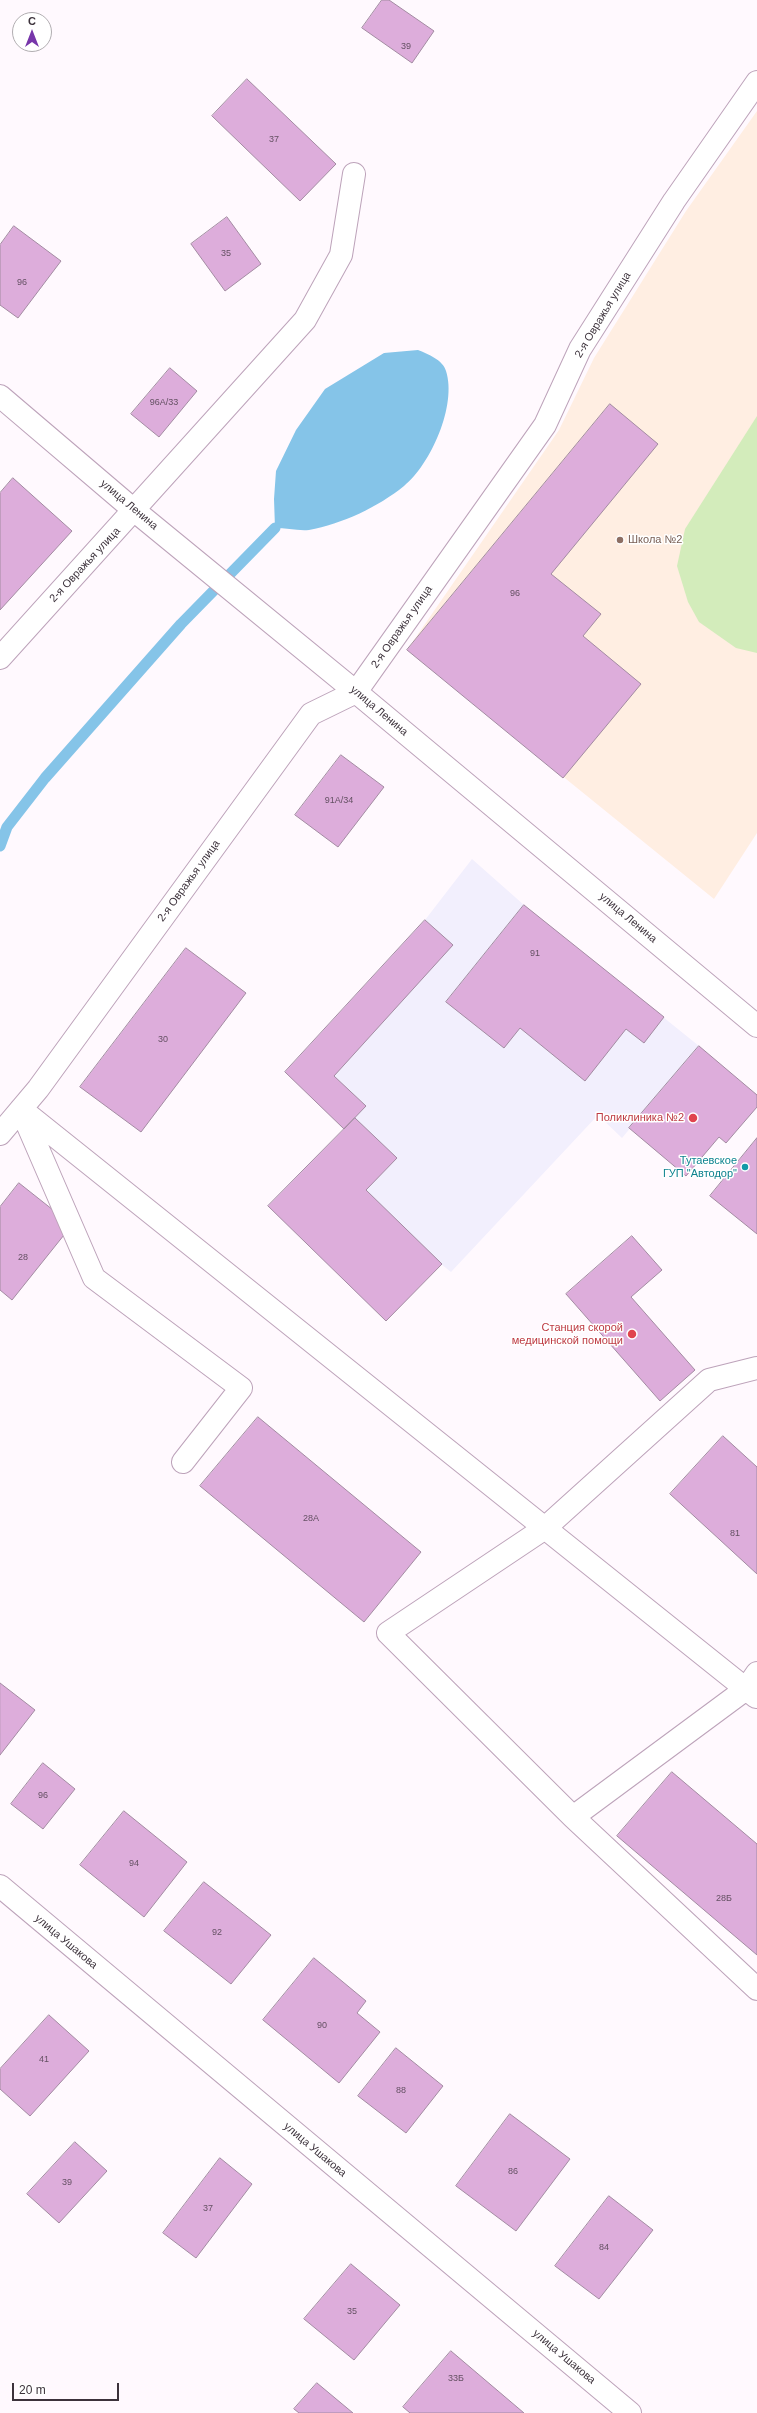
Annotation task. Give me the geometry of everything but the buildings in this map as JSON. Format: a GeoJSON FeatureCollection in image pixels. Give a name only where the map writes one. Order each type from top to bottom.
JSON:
{"type":"FeatureCollection","features":[{"type":"Feature","properties":{"kind":"street","name":"2-я Овражья улица"},"geometry":{"type":"LineString","coordinates":[[0,1134],[38,1089],[310,714],[356,692],[545,425],[580,349],[674,201],[757,82]]}},
{"type":"Feature","properties":{"kind":"street","name":"2-я Овражья улица"},"geometry":{"type":"LineString","coordinates":[[0,658],[135,511],[305,320],[342,255],[354,174]]}},
{"type":"Feature","properties":{"kind":"street","name":"улица Ленина"},"geometry":{"type":"LineString","coordinates":[[0,396],[135,511],[356,692],[757,1026]]}},
{"type":"Feature","properties":{"kind":"street"},"geometry":{"type":"LineString","coordinates":[[21,1109],[94,1278],[241,1388],[183,1462]]}},
{"type":"Feature","properties":{"kind":"street"},"geometry":{"type":"LineString","coordinates":[[21,1109],[545,1528],[753,1687],[573,1817]]}},
{"type":"Feature","properties":{"kind":"street"},"geometry":{"type":"LineString","coordinates":[[757,1368],[709,1380],[545,1528],[388,1633],[573,1817],[757,1990]]}},
{"type":"Feature","properties":{"kind":"street","name":"улица Ушакова"},"geometry":{"type":"LineString","coordinates":[[0,1886],[630,2413]]}},
{"type":"Feature","properties":{"kind":"shaded area","name":"Школа №2"},"geometry":{"type":"Polygon","coordinates":[[[757,111],[757,833],[714,899],[407,650],[559,430],[594,358],[686,211],[757,111]]]}},
{"type":"Feature","properties":{"kind":"shaded area"},"geometry":{"type":"Polygon","coordinates":[[[472,859],[524,905],[699,1046],[622,1138],[598,1115],[451,1272],[441,1264],[386,1321],[268,1206],[344,1129],[285,1072],[425,920],[472,859]]]}},
{"type":"Feature","properties":{"kind":"green space"},"geometry":{"type":"Polygon","coordinates":[[[757,416],[757,653],[736,648],[699,622],[688,602],[677,566],[685,529],[757,416]]]}},
{"type":"Feature","properties":{"kind":"water"},"geometry":{"type":"Polygon","coordinates":[[[418,350],[435,358],[442,364],[446,371],[448,385],[448,400],[445,417],[424,464],[404,486],[394,494],[359,514],[334,524],[309,530],[275,528],[274,499],[276,471],[296,430],[325,389],[384,353],[418,350]]]}},
{"type":"Feature","properties":{"kind":"waterway"},"geometry":{"type":"LineString","coordinates":[[0,846],[7,827],[45,778],[181,624],[275,528]]}},
{"type":"Feature","properties":{"kind":"place","name":"Школа №2"},"geometry":{"type":"Point","coordinates":[620,540]}},
{"type":"Feature","properties":{"kind":"place","name":"Поликлиника №2"},"geometry":{"type":"Point","coordinates":[693,1118]}},
{"type":"Feature","properties":{"kind":"place","name":"Тутаевское ГУП \"Автодор\""},"geometry":{"type":"Point","coordinates":[745,1167]}},
{"type":"Feature","properties":{"kind":"place","name":"Станция скорой медицинской помощи"},"geometry":{"type":"Point","coordinates":[632,1334]}}]}
